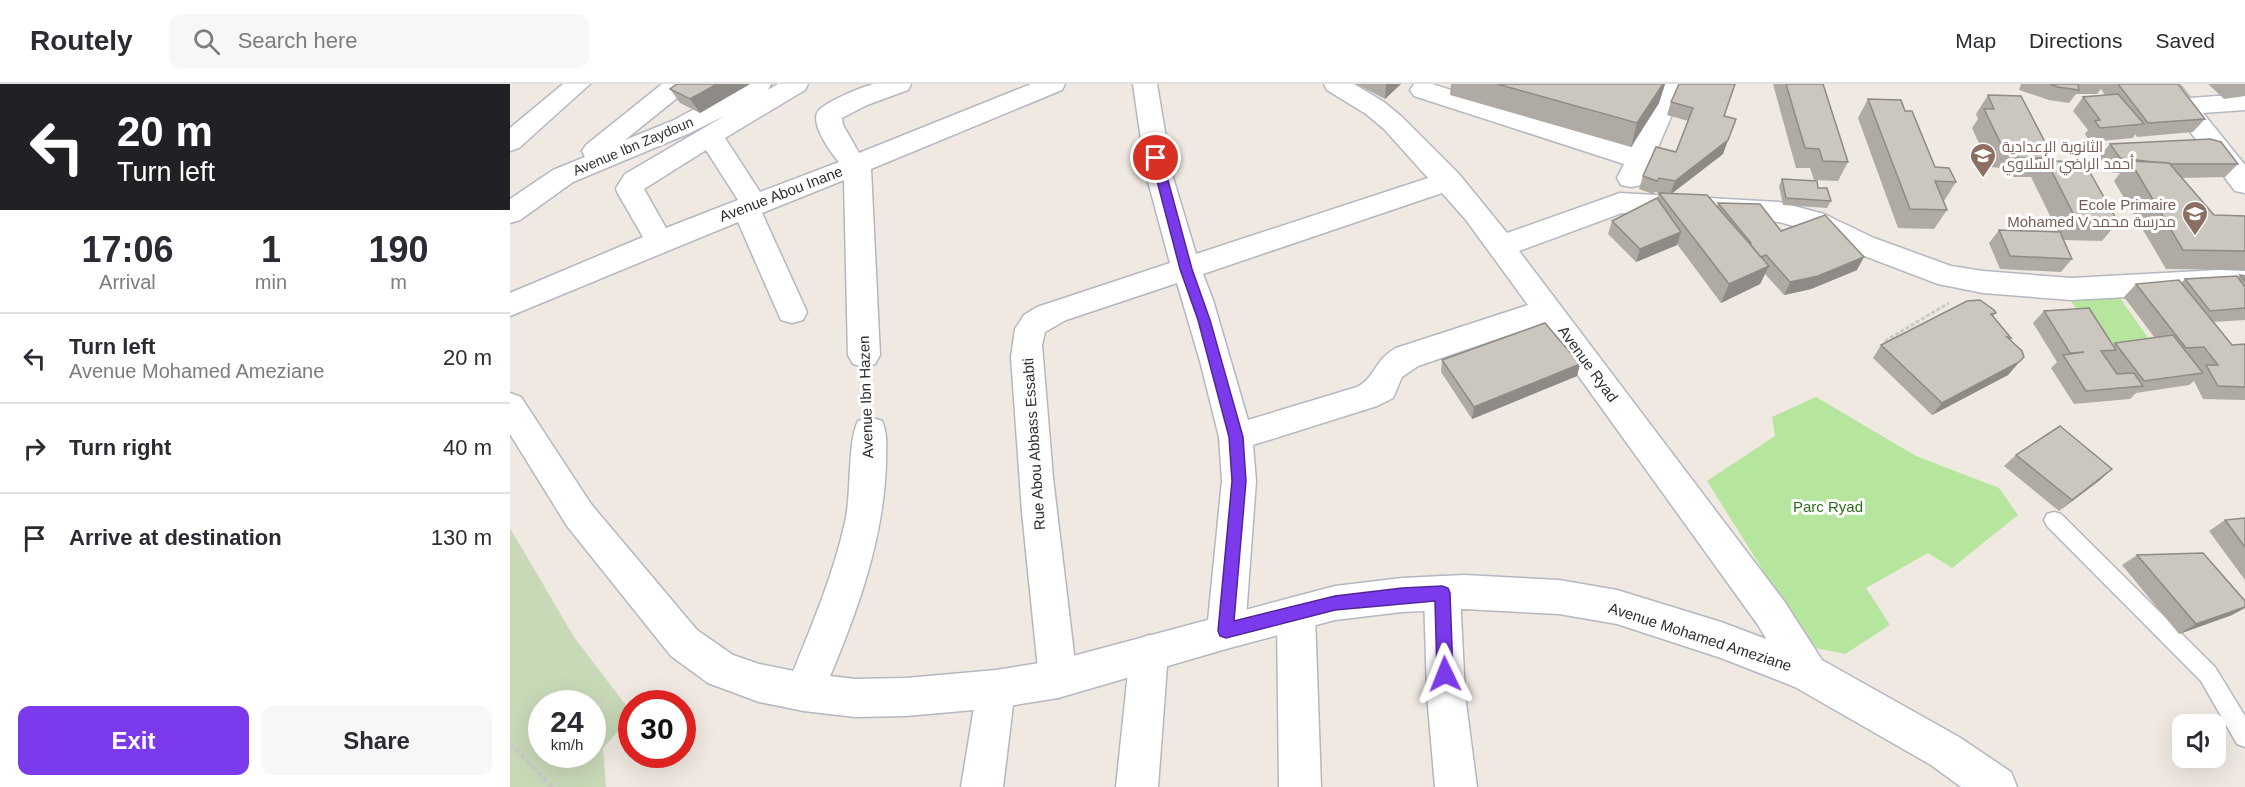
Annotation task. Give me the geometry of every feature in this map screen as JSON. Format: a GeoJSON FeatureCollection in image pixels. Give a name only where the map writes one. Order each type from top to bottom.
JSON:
{"type":"FeatureCollection","features":[{"type":"Feature","properties":{"kind":"street"},"geometry":{"type":"LineString","coordinates":[[510,142],[578,84]]}},
{"type":"Feature","properties":{"kind":"street"},"geometry":{"type":"LineString","coordinates":[[563,177],[678,84]]}},
{"type":"Feature","properties":{"kind":"street","name":"Avenue Ibn Zaydoun"},"geometry":{"type":"LineString","coordinates":[[510,213],[563,177],[681,127],[759,84]]}},
{"type":"Feature","properties":{"kind":"street"},"geometry":{"type":"LineString","coordinates":[[660,241],[630,188],[638,178],[796,84]]}},
{"type":"Feature","properties":{"kind":"street"},"geometry":{"type":"LineString","coordinates":[[852,159],[830,125],[829,114],[839,107],[898,84]]}},
{"type":"Feature","properties":{"kind":"street","name":"Avenue Abou Inane"},"geometry":{"type":"LineString","coordinates":[[510,305],[660,241],[751,206],[852,159],[1053,84]]}},
{"type":"Feature","properties":{"kind":"street"},"geometry":{"type":"LineString","coordinates":[[1145,84],[1159,174],[1186,269],[1204,320],[1236,437],[1239,481],[1226,631]]}},
{"type":"Feature","properties":{"kind":"street","name":"Avenue Ryad"},"geometry":{"type":"LineString","coordinates":[[1336,84],[1375,108],[1393,123],[1449,181],[1502,246],[1771,613],[1808,673]]}},
{"type":"Feature","properties":{"kind":"street"},"geometry":{"type":"LineString","coordinates":[[2166,84],[2245,184]]}},
{"type":"Feature","properties":{"kind":"street"},"geometry":{"type":"LineString","coordinates":[[1393,123],[1426,87],[1639,159]]}},
{"type":"Feature","properties":{"kind":"street"},"geometry":{"type":"LineString","coordinates":[[1620,203],[1639,159],[1664,88]]}},
{"type":"Feature","properties":{"kind":"street"},"geometry":{"type":"LineString","coordinates":[[2185,106],[2245,102]]}},
{"type":"Feature","properties":{"kind":"street"},"geometry":{"type":"LineString","coordinates":[[710,135],[751,206],[792,312]]}},
{"type":"Feature","properties":{"kind":"street","name":"Avenue Ibn Hazen"},"geometry":{"type":"LineString","coordinates":[[852,159],[864,355]]}},
{"type":"Feature","properties":{"kind":"street","name":"Rue Abou Abbass Essabti"},"geometry":{"type":"LineString","coordinates":[[1058,679],[1038,514],[1027,371],[1028,333],[1035,323],[1052,314],[1449,181]]}},
{"type":"Feature","properties":{"kind":"street"},"geometry":{"type":"LineString","coordinates":[[1502,246],[1620,203],[1779,212],[1814,221],[1864,245],[1948,276],[1983,282],[2071,289],[2219,281],[2245,282]]}},
{"type":"Feature","properties":{"kind":"street"},"geometry":{"type":"LineString","coordinates":[[1236,437],[1366,398],[1382,389],[1387,373],[1393,364],[1407,357],[1548,310]]}},
{"type":"Feature","properties":{"kind":"street","name":"Avenue Mohamed Ameziane"},"geometry":{"type":"LineString","coordinates":[[510,406],[579,515],[684,643],[722,670],[759,683],[804,692],[855,698],[906,698],[996,689],[1058,679],[1226,631],[1335,603],[1442,593],[1499,593],[1592,601],[1720,640],[1808,673],[1944,751],[1996,787]]}},
{"type":"Feature","properties":{"kind":"street","name":"Avenue Ibn Hazen"},"geometry":{"type":"LineString","coordinates":[[804,692],[832,618],[862,521],[867,496],[870,431]]}},
{"type":"Feature","properties":{"kind":"street"},"geometry":{"type":"LineString","coordinates":[[1442,593],[1446,695],[1456,787]]}},
{"type":"Feature","properties":{"kind":"street"},"geometry":{"type":"LineString","coordinates":[[1296,614],[1300,787]]}},
{"type":"Feature","properties":{"kind":"street"},"geometry":{"type":"LineString","coordinates":[[1137,787],[1149,653]]}},
{"type":"Feature","properties":{"kind":"street"},"geometry":{"type":"LineString","coordinates":[[982,787],[996,689]]}},
{"type":"Feature","properties":{"kind":"lane"},"geometry":{"type":"LineString","coordinates":[[2054,520],[2208,674],[2245,736]]}},
{"type":"Feature","properties":{"kind":"path"},"geometry":{"type":"LineString","coordinates":[[1886,341],[1983,282]]}},
{"type":"Feature","properties":{"kind":"path","name":"Avenue Ibn Hazen"},"geometry":{"type":"LineString","coordinates":[[864,355],[870,431]]}},
{"type":"Feature","properties":{"kind":"path"},"geometry":{"type":"LineString","coordinates":[[510,743],[552,787]]}},
{"type":"Feature","properties":{"kind":"green space"},"geometry":{"type":"Polygon","coordinates":[[[2120,298],[2153,345],[2102,349],[2071,301],[2120,298]]]}},
{"type":"Feature","properties":{"kind":"green space","name":"Parc Ryad"},"geometry":{"type":"Polygon","coordinates":[[[1816,397],[1916,456],[1999,488],[2018,515],[1952,568],[1928,553],[1866,588],[1890,625],[1845,654],[1811,647],[1707,481],[1775,436],[1772,417],[1816,397]]]}},
{"type":"Feature","properties":{"kind":"green space"},"geometry":{"type":"Polygon","coordinates":[[[510,528],[574,637],[618,695],[618,731],[606,745],[606,690],[528,690],[528,768],[605,768],[606,787],[510,787],[510,528]]]}},
{"type":"Feature","properties":{"kind":"building"},"geometry":{"type":"Polygon","coordinates":[[[677,84],[717,84],[690,99],[670,89],[677,84]]]}},
{"type":"Feature","properties":{"kind":"building"},"geometry":{"type":"Polygon","coordinates":[[[1497,84],[1663,84],[1637,123],[1497,84]]]}},
{"type":"Feature","properties":{"kind":"building"},"geometry":{"type":"Polygon","coordinates":[[[1679,84],[1735,84],[1724,116],[1736,119],[1728,140],[1675,181],[1659,178],[1657,181],[1643,176],[1656,147],[1676,152],[1693,108],[1671,102],[1679,84]]]}},
{"type":"Feature","properties":{"kind":"building"},"geometry":{"type":"Polygon","coordinates":[[[1786,84],[1823,84],[1848,162],[1823,161],[1819,149],[1805,148],[1786,84]]]}},
{"type":"Feature","properties":{"kind":"building"},"geometry":{"type":"Polygon","coordinates":[[[2050,84],[2078,84],[2079,90],[2058,87],[2050,84]]]}},
{"type":"Feature","properties":{"kind":"building"},"geometry":{"type":"Polygon","coordinates":[[[2118,84],[2178,84],[2205,119],[2148,123],[2118,84]]]}},
{"type":"Feature","properties":{"kind":"building"},"geometry":{"type":"Polygon","coordinates":[[[2118,94],[2144,124],[2100,128],[2095,121],[2100,120],[2083,97],[2118,94]]]}},
{"type":"Feature","properties":{"kind":"building"},"geometry":{"type":"Polygon","coordinates":[[[1988,95],[2021,96],[2055,161],[2084,162],[2118,222],[2077,221],[2045,158],[2018,158],[2014,149],[2003,148],[1984,109],[1994,109],[1988,95]]]}},
{"type":"Feature","properties":{"kind":"building"},"geometry":{"type":"Polygon","coordinates":[[[1868,99],[1901,100],[1905,111],[1912,111],[1935,167],[1949,168],[1956,182],[1935,181],[1947,210],[1910,209],[1868,99]]]}},
{"type":"Feature","properties":{"kind":"building"},"geometry":{"type":"Polygon","coordinates":[[[2210,139],[2221,142],[2238,164],[2170,164],[2120,158],[2110,144],[2210,139]]]}},
{"type":"Feature","properties":{"kind":"building"},"geometry":{"type":"Polygon","coordinates":[[[2130,161],[2169,163],[2214,215],[2245,216],[2245,251],[2183,250],[2130,161]]]}},
{"type":"Feature","properties":{"kind":"building"},"geometry":{"type":"Polygon","coordinates":[[[1782,179],[1817,181],[1818,188],[1827,188],[1831,201],[1786,198],[1782,179]]]}},
{"type":"Feature","properties":{"kind":"building"},"geometry":{"type":"Polygon","coordinates":[[[1659,193],[1707,195],[1769,266],[1729,284],[1659,193]]]}},
{"type":"Feature","properties":{"kind":"building"},"geometry":{"type":"Polygon","coordinates":[[[1657,198],[1681,232],[1640,249],[1612,221],[1657,198]]]}},
{"type":"Feature","properties":{"kind":"building"},"geometry":{"type":"Polygon","coordinates":[[[1718,203],[1760,204],[1781,231],[1825,215],[1864,257],[1818,276],[1790,282],[1766,255],[1761,257],[1718,203]]]}},
{"type":"Feature","properties":{"kind":"building"},"geometry":{"type":"Polygon","coordinates":[[[1999,230],[2060,232],[2072,259],[2010,256],[1999,230]]]}},
{"type":"Feature","properties":{"kind":"building"},"geometry":{"type":"Polygon","coordinates":[[[2237,276],[2245,287],[2245,308],[2210,311],[2185,279],[2237,276]]]}},
{"type":"Feature","properties":{"kind":"building"},"geometry":{"type":"Polygon","coordinates":[[[2179,280],[2232,345],[2245,344],[2245,387],[2218,386],[2206,365],[2218,365],[2204,347],[2186,348],[2136,284],[2179,280]]]}},
{"type":"Feature","properties":{"kind":"building"},"geometry":{"type":"Polygon","coordinates":[[[1980,300],[1994,310],[1996,313],[1991,314],[2011,338],[2007,337],[2022,351],[2024,357],[2019,362],[1942,403],[1881,345],[1967,301],[1980,300]]]}},
{"type":"Feature","properties":{"kind":"building"},"geometry":{"type":"Polygon","coordinates":[[[2089,308],[2116,350],[2101,351],[2117,374],[2134,373],[2143,386],[2086,391],[2063,355],[2084,352],[2070,353],[2044,311],[2089,308]]]}},
{"type":"Feature","properties":{"kind":"building"},"geometry":{"type":"Polygon","coordinates":[[[1545,323],[1580,364],[1474,407],[1442,360],[1545,323]]]}},
{"type":"Feature","properties":{"kind":"building"},"geometry":{"type":"Polygon","coordinates":[[[2173,335],[2203,373],[2144,381],[2115,343],[2173,335]]]}},
{"type":"Feature","properties":{"kind":"building"},"geometry":{"type":"Polygon","coordinates":[[[2060,426],[2112,469],[2072,500],[2016,455],[2060,426]]]}},
{"type":"Feature","properties":{"kind":"building"},"geometry":{"type":"Polygon","coordinates":[[[2245,518],[2245,547],[2225,520],[2245,518]]]}},
{"type":"Feature","properties":{"kind":"building"},"geometry":{"type":"Polygon","coordinates":[[[2203,553],[2245,601],[2245,607],[2196,624],[2137,555],[2203,553]]]}},
{"type":"Feature","properties":{"kind":"place","name":"الثانوية الإعدادية أحمد الراضي السلاوي"},"geometry":{"type":"Point","coordinates":[1983,179]}},
{"type":"Feature","properties":{"kind":"place","name":"Ecole Primaire Mohamed V مدرسة محمد"},"geometry":{"type":"Point","coordinates":[2195,237]}},
{"type":"Feature","properties":{"kind":"route"},"geometry":{"type":"LineString","coordinates":[[1156,158],[1236,437],[1239,481],[1226,631],[1335,603],[1442,593],[1445,674]]}}]}
